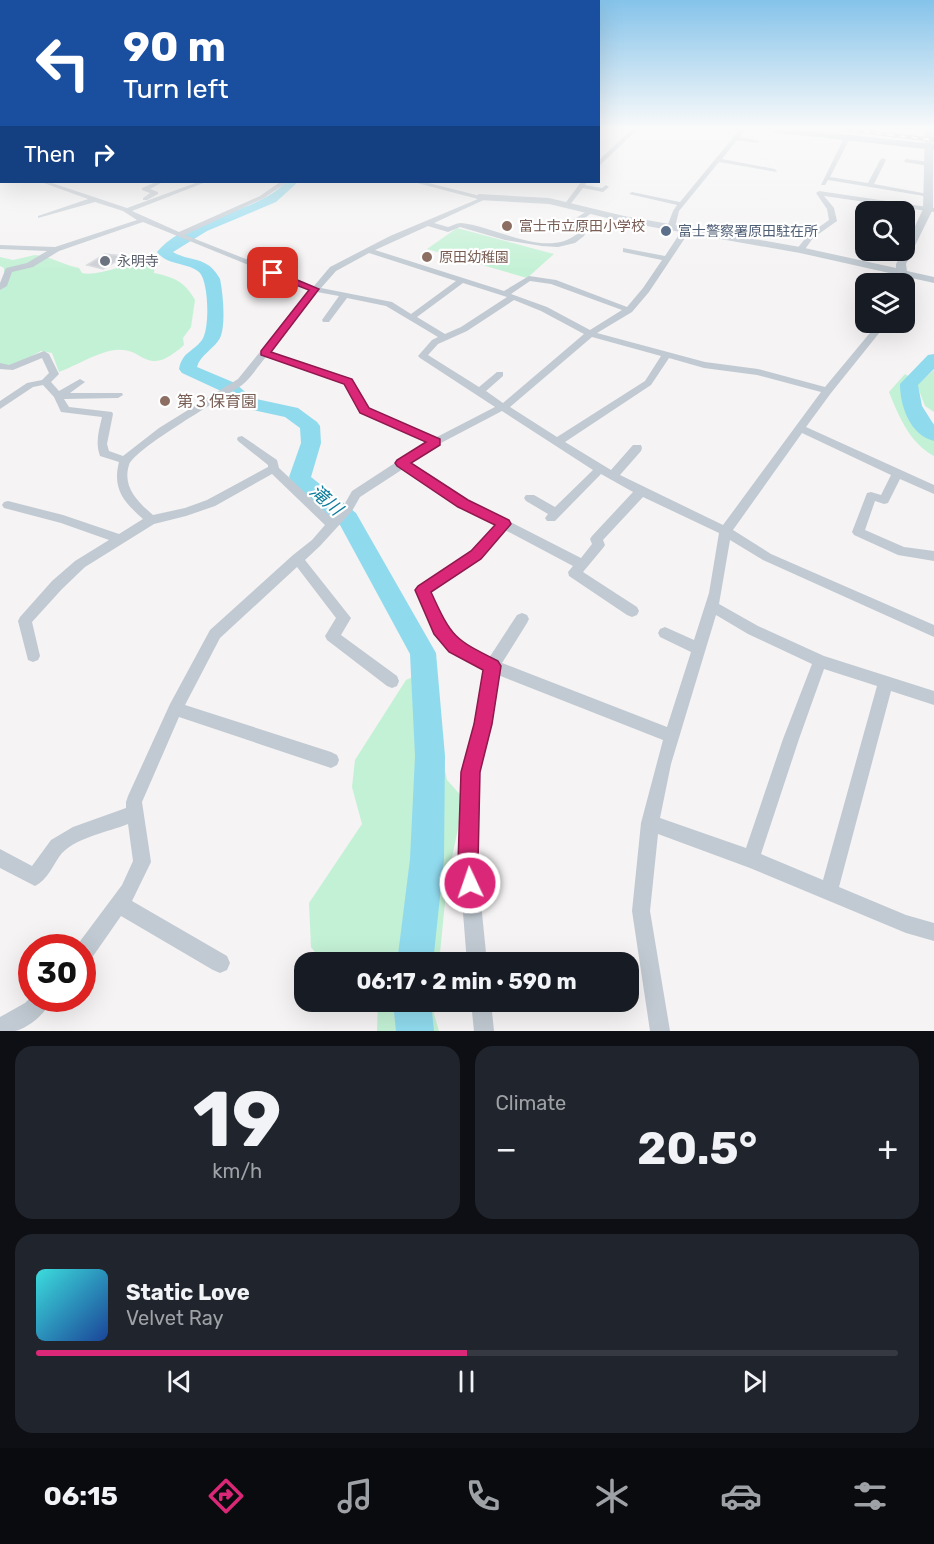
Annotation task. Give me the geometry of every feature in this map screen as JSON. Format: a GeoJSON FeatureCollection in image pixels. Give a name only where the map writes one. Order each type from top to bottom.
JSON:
{"type":"FeatureCollection","features":[{"type":"Feature","properties":{"kind":"street"},"geometry":{"type":"LineString","coordinates":[[671,227],[675,211],[703,177]]}},
{"type":"Feature","properties":{"kind":"street"},"geometry":{"type":"LineString","coordinates":[[870,185],[874,177]]}},
{"type":"Feature","properties":{"kind":"street"},"geometry":{"type":"LineString","coordinates":[[902,271],[901,264],[931,210],[929,177]]}},
{"type":"Feature","properties":{"kind":"street"},"geometry":{"type":"LineString","coordinates":[[819,193],[826,178],[930,195]]}},
{"type":"Feature","properties":{"kind":"street"},"geometry":{"type":"LineString","coordinates":[[47,183],[126,211],[143,220],[315,289],[389,304],[446,338]]}},
{"type":"Feature","properties":{"kind":"street"},"geometry":{"type":"LineString","coordinates":[[126,211],[156,193],[144,189],[158,183]]}},
{"type":"Feature","properties":{"kind":"street"},"geometry":{"type":"LineString","coordinates":[[126,211],[200,183]]}},
{"type":"Feature","properties":{"kind":"street"},"geometry":{"type":"LineString","coordinates":[[181,234],[262,197],[283,183]]}},
{"type":"Feature","properties":{"kind":"street"},"geometry":{"type":"LineString","coordinates":[[424,183],[479,194],[537,199],[671,227],[800,250],[934,280]]}},
{"type":"Feature","properties":{"kind":"street"},"geometry":{"type":"LineString","coordinates":[[567,205],[582,184],[603,190],[606,187]]}},
{"type":"Feature","properties":{"kind":"street"},"geometry":{"type":"LineString","coordinates":[[819,193],[931,210]]}},
{"type":"Feature","properties":{"kind":"street"},"geometry":{"type":"LineString","coordinates":[[800,250],[809,236],[826,228],[833,221],[834,214],[831,207],[819,193]]}},
{"type":"Feature","properties":{"kind":"street"},"geometry":{"type":"LineString","coordinates":[[150,520],[129,500],[121,476],[125,460],[163,430],[241,381],[333,269],[427,223],[479,194]]}},
{"type":"Feature","properties":{"kind":"street"},"geometry":{"type":"LineString","coordinates":[[632,194],[681,204]]}},
{"type":"Feature","properties":{"kind":"street"},"geometry":{"type":"LineString","coordinates":[[40,217],[93,200]]}},
{"type":"Feature","properties":{"kind":"street"},"geometry":{"type":"LineString","coordinates":[[427,223],[448,230],[459,225],[539,244],[562,245],[572,243],[579,238],[581,234],[578,229],[569,226],[591,211]]}},
{"type":"Feature","properties":{"kind":"street"},"geometry":{"type":"LineString","coordinates":[[0,288],[3,286],[7,272],[30,265],[56,249],[143,220]]}},
{"type":"Feature","properties":{"kind":"street"},"geometry":{"type":"LineString","coordinates":[[96,935],[128,891],[142,862],[134,802],[175,709],[215,634],[316,543],[348,508],[356,494],[435,442],[508,404],[590,334],[629,310],[646,290],[687,229]]}},
{"type":"Feature","properties":{"kind":"street"},"geometry":{"type":"LineString","coordinates":[[0,247],[56,249]]}},
{"type":"Feature","properties":{"kind":"street"},"geometry":{"type":"LineString","coordinates":[[626,250],[667,259]]}},
{"type":"Feature","properties":{"kind":"street"},"geometry":{"type":"LineString","coordinates":[[369,251],[544,309],[590,334],[704,365],[758,372],[827,391]]}},
{"type":"Feature","properties":{"kind":"street"},"geometry":{"type":"LineString","coordinates":[[629,310],[553,282],[529,278],[509,296],[464,329],[435,342],[423,356],[600,469],[725,531],[767,557],[934,631]]}},
{"type":"Feature","properties":{"kind":"street"},"geometry":{"type":"LineString","coordinates":[[412,317],[462,280]]}},
{"type":"Feature","properties":{"kind":"street"},"geometry":{"type":"LineString","coordinates":[[326,320],[344,296]]}},
{"type":"Feature","properties":{"kind":"street"},"geometry":{"type":"LineString","coordinates":[[660,1031],[641,911],[650,823],[671,736],[711,606],[725,531],[827,391],[875,333]]}},
{"type":"Feature","properties":{"kind":"street"},"geometry":{"type":"LineString","coordinates":[[264,353],[348,381],[364,411],[435,442]]}},
{"type":"Feature","properties":{"kind":"street"},"geometry":{"type":"LineString","coordinates":[[0,366],[10,368],[44,354],[54,374],[45,382],[30,385],[0,406]]}},
{"type":"Feature","properties":{"kind":"street"},"geometry":{"type":"LineString","coordinates":[[557,442],[648,383],[667,356]]}},
{"type":"Feature","properties":{"kind":"street"},"geometry":{"type":"LineString","coordinates":[[478,392],[500,374]]}},
{"type":"Feature","properties":{"kind":"street"},"geometry":{"type":"LineString","coordinates":[[45,382],[58,396],[65,410],[108,414],[102,444],[104,453],[125,460]]}},
{"type":"Feature","properties":{"kind":"street"},"geometry":{"type":"LineString","coordinates":[[58,396],[80,382]]}},
{"type":"Feature","properties":{"kind":"street"},"geometry":{"type":"LineString","coordinates":[[58,396],[118,394]]}},
{"type":"Feature","properties":{"kind":"street"},"geometry":{"type":"LineString","coordinates":[[801,429],[934,490]]}},
{"type":"Feature","properties":{"kind":"street"},"geometry":{"type":"LineString","coordinates":[[242,439],[270,459],[274,469],[332,525]]}},
{"type":"Feature","properties":{"kind":"street"},"geometry":{"type":"LineString","coordinates":[[613,475],[637,448]]}},
{"type":"Feature","properties":{"kind":"street"},"geometry":{"type":"LineString","coordinates":[[402,463],[463,503],[583,565]]}},
{"type":"Feature","properties":{"kind":"street"},"geometry":{"type":"LineString","coordinates":[[33,656],[25,621],[57,585],[80,564],[150,520],[191,511],[274,469]]}},
{"type":"Feature","properties":{"kind":"street"},"geometry":{"type":"LineString","coordinates":[[530,498],[553,515],[600,469]]}},
{"type":"Feature","properties":{"kind":"street"},"geometry":{"type":"LineString","coordinates":[[897,473],[884,500],[871,496],[858,532],[902,552],[934,556]]}},
{"type":"Feature","properties":{"kind":"street"},"geometry":{"type":"LineString","coordinates":[[632,611],[574,572],[583,565],[599,545],[596,539],[641,491]]}},
{"type":"Feature","properties":{"kind":"street"},"geometry":{"type":"LineString","coordinates":[[3,505],[63,519],[120,539]]}},
{"type":"Feature","properties":{"kind":"street"},"geometry":{"type":"LineString","coordinates":[[504,524],[476,555],[423,590],[440,630],[455,647],[492,666],[671,736]]}},
{"type":"Feature","properties":{"kind":"street"},"geometry":{"type":"LineString","coordinates":[[297,558],[344,618],[332,636],[392,681]]}},
{"type":"Feature","properties":{"kind":"street"},"geometry":{"type":"LineString","coordinates":[[711,606],[753,630],[820,661],[934,698]]}},
{"type":"Feature","properties":{"kind":"street"},"geometry":{"type":"LineString","coordinates":[[476,952],[468,863],[470,772],[483,724],[492,666],[522,619]]}},
{"type":"Feature","properties":{"kind":"street"},"geometry":{"type":"LineString","coordinates":[[665,633],[698,649]]}},
{"type":"Feature","properties":{"kind":"street"},"geometry":{"type":"LineString","coordinates":[[751,859],[790,739],[820,661]]}},
{"type":"Feature","properties":{"kind":"street"},"geometry":{"type":"LineString","coordinates":[[829,891],[886,682]]}},
{"type":"Feature","properties":{"kind":"street"},"geometry":{"type":"LineString","coordinates":[[175,709],[332,760]]}},
{"type":"Feature","properties":{"kind":"street"},"geometry":{"type":"LineString","coordinates":[[0,858],[35,877],[57,846],[79,833],[134,814]]}},
{"type":"Feature","properties":{"kind":"street"},"geometry":{"type":"LineString","coordinates":[[650,823],[751,859],[906,924],[934,932]]}},
{"type":"Feature","properties":{"kind":"street"},"geometry":{"type":"LineString","coordinates":[[118,904],[220,963]]}},
{"type":"Feature","properties":{"kind":"street"},"geometry":{"type":"LineString","coordinates":[[0,1029],[29,1012]]}},
{"type":"Feature","properties":{"kind":"street"},"geometry":{"type":"LineString","coordinates":[[482,1012],[484,1031]]}},
{"type":"Feature","properties":{"kind":"green space"},"geometry":{"type":"Polygon","coordinates":[[[457,228],[554,254],[527,278],[427,249],[457,228]]]}},
{"type":"Feature","properties":{"kind":"green space"},"geometry":{"type":"Polygon","coordinates":[[[35,255],[79,268],[82,273],[88,274],[115,269],[148,256],[155,261],[154,273],[178,281],[195,300],[191,327],[183,338],[184,345],[171,355],[153,361],[125,350],[108,351],[59,372],[52,353],[41,351],[10,368],[0,366],[0,285],[4,276],[4,268],[0,266],[0,257],[13,260],[35,255]]]}},
{"type":"Feature","properties":{"kind":"green space"},"geometry":{"type":"Polygon","coordinates":[[[934,370],[934,412],[925,406],[917,385],[934,370]]]}},
{"type":"Feature","properties":{"kind":"green space"},"geometry":{"type":"Polygon","coordinates":[[[905,374],[914,380],[912,406],[934,424],[934,456],[912,437],[901,420],[889,392],[905,374]]]}},
{"type":"Feature","properties":{"kind":"green space"},"geometry":{"type":"Polygon","coordinates":[[[424,672],[447,780],[464,799],[447,882],[440,952],[315,952],[311,947],[309,903],[362,824],[352,787],[355,760],[406,680],[424,672]]]}},
{"type":"Feature","properties":{"kind":"green space"},"geometry":{"type":"Polygon","coordinates":[[[378,1012],[434,1012],[439,1031],[377,1031],[378,1012]]]}},
{"type":"Feature","properties":{"kind":"building","name":"永明寺"},"geometry":{"type":"Polygon","coordinates":[[[105,254],[125,256],[103,269],[87,265],[105,254]]]}},
{"type":"Feature","properties":{"kind":"waterway","name":"滝川"},"geometry":{"type":"LineString","coordinates":[[291,183],[271,199],[202,229],[164,252],[176,260],[202,267],[212,278],[214,333],[207,345],[190,359],[188,369],[228,387],[246,403],[291,412],[310,426],[311,443],[300,477],[305,485],[348,519],[423,653],[430,756],[427,859],[416,952]]}},
{"type":"Feature","properties":{"kind":"waterway"},"geometry":{"type":"LineString","coordinates":[[934,359],[909,384],[910,399],[915,413],[922,425],[934,435]]}},
{"type":"Feature","properties":{"kind":"waterway","name":"滝川"},"geometry":{"type":"LineString","coordinates":[[413,1012],[415,1031]]}},
{"type":"Feature","properties":{"kind":"place","name":"富士市立原田小学校"},"geometry":{"type":"Point","coordinates":[507,226]}},
{"type":"Feature","properties":{"kind":"place","name":"富士警察署原田駐在所"},"geometry":{"type":"Point","coordinates":[666,231]}},
{"type":"Feature","properties":{"kind":"place","name":"原田幼稚園"},"geometry":{"type":"Point","coordinates":[427,257]}},
{"type":"Feature","properties":{"kind":"place","name":"永明寺"},"geometry":{"type":"Point","coordinates":[105,261]}},
{"type":"Feature","properties":{"kind":"place","name":"第３保育園"},"geometry":{"type":"Point","coordinates":[165,401]}},
{"type":"Feature","properties":{"kind":"route"},"geometry":{"type":"LineString","coordinates":[[273,273],[315,289],[264,353],[348,381],[364,411],[435,442],[402,463],[463,503],[504,524],[476,555],[423,590],[440,630],[455,647],[492,666],[483,724],[470,772],[468,863],[470,883]]}}]}
